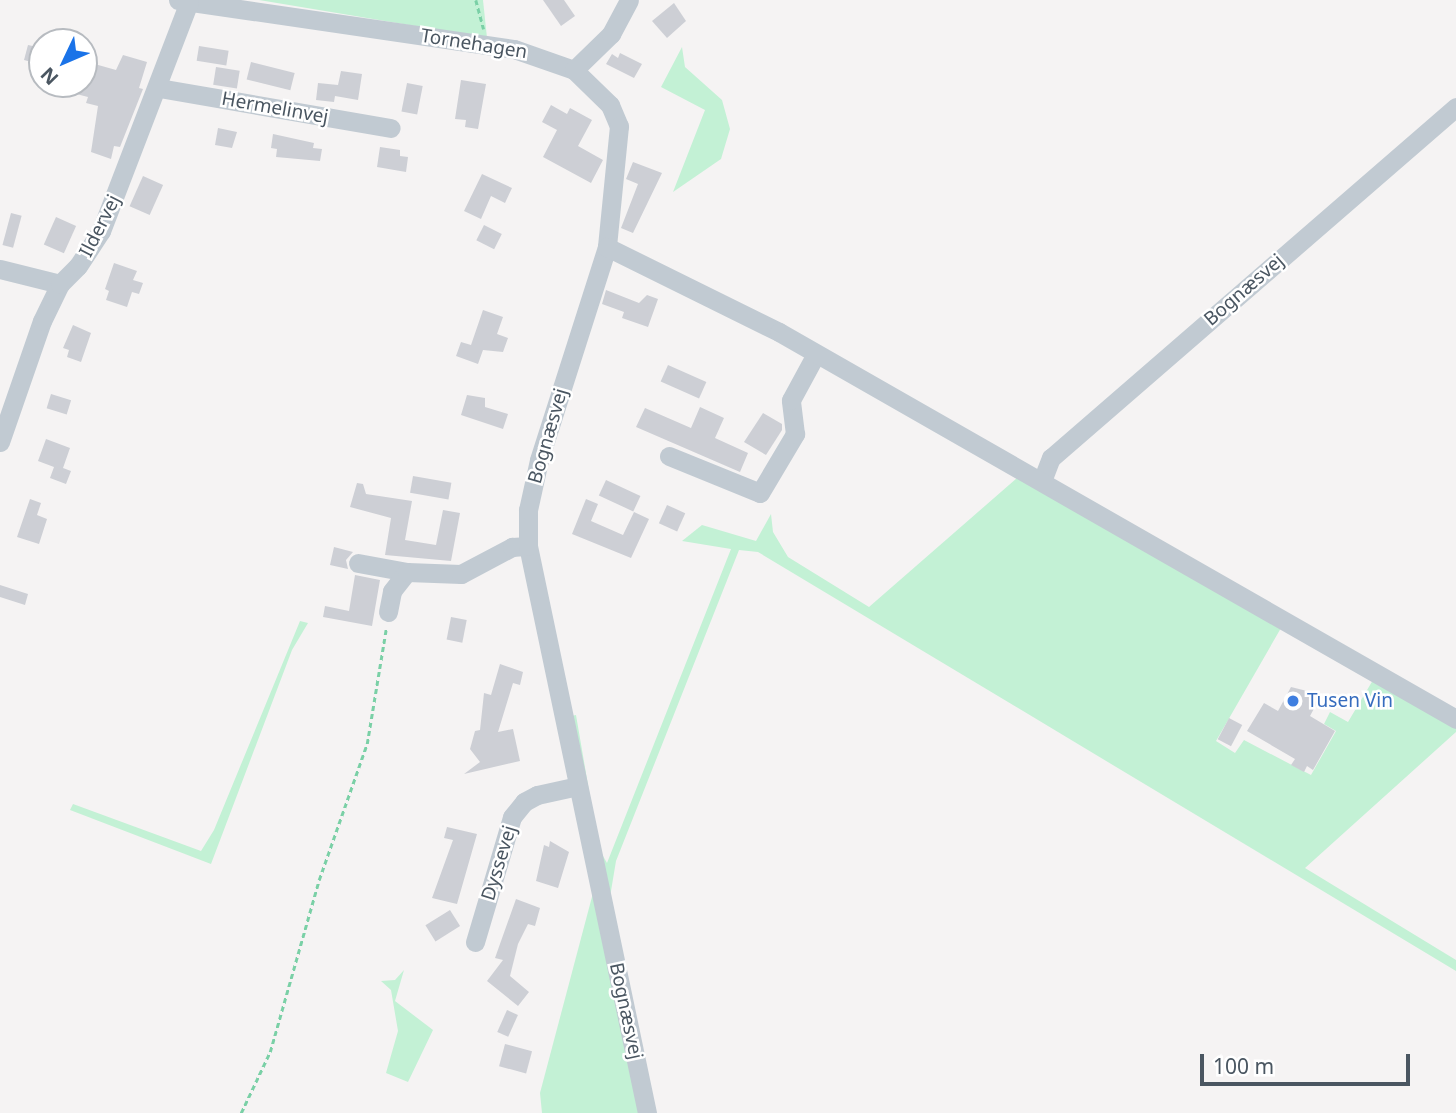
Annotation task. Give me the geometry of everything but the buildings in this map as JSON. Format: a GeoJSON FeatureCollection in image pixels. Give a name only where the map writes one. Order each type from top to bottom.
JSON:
{"type":"FeatureCollection","features":[{"type":"Feature","properties":{"kind":"street"},"geometry":{"type":"LineString","coordinates":[[574,70],[611,34],[629,0]]}},
{"type":"Feature","properties":{"kind":"street","name":"Tornehagen"},"geometry":{"type":"LineString","coordinates":[[183,1],[542,55],[574,70],[610,105],[619,125],[607,247]]}},
{"type":"Feature","properties":{"kind":"street","name":"Ildervej"},"geometry":{"type":"LineString","coordinates":[[0,442],[41,321],[60,284],[78,266],[101,231],[159,88],[183,1]]}},
{"type":"Feature","properties":{"kind":"street","name":"Hermelinvej"},"geometry":{"type":"LineString","coordinates":[[159,88],[391,128]]}},
{"type":"Feature","properties":{"kind":"street","name":"Bognæsvej"},"geometry":{"type":"LineString","coordinates":[[1042,481],[1051,458],[1456,107]]}},
{"type":"Feature","properties":{"kind":"street"},"geometry":{"type":"LineString","coordinates":[[607,247],[728,304],[1456,719]]}},
{"type":"Feature","properties":{"kind":"street","name":"Bognæsvej"},"geometry":{"type":"LineString","coordinates":[[607,247],[539,460],[528,510],[528,546],[647,1113]]}},
{"type":"Feature","properties":{"kind":"street"},"geometry":{"type":"LineString","coordinates":[[0,269],[60,284]]}},
{"type":"Feature","properties":{"kind":"street"},"geometry":{"type":"LineString","coordinates":[[669,456],[760,493],[794,434],[791,400],[816,354]]}},
{"type":"Feature","properties":{"kind":"street"},"geometry":{"type":"LineString","coordinates":[[358,563],[407,572],[461,575],[512,547],[528,546]]}},
{"type":"Feature","properties":{"kind":"street"},"geometry":{"type":"LineString","coordinates":[[388,612],[392,591],[407,572]]}},
{"type":"Feature","properties":{"kind":"street","name":"Dyssevej"},"geometry":{"type":"LineString","coordinates":[[475,942],[512,817],[524,802],[537,795],[578,786]]}},
{"type":"Feature","properties":{"kind":"path"},"geometry":{"type":"LineString","coordinates":[[476,0],[489,46]]}},
{"type":"Feature","properties":{"kind":"path"},"geometry":{"type":"LineString","coordinates":[[241,1113],[270,1052],[319,880],[367,744],[378,696],[388,612]]}},
{"type":"Feature","properties":{"kind":"green space"},"geometry":{"type":"Polygon","coordinates":[[[259,0],[483,0],[487,38],[259,0]]]}},
{"type":"Feature","properties":{"kind":"green space"},"geometry":{"type":"Polygon","coordinates":[[[682,47],[685,67],[722,100],[730,129],[721,159],[673,192],[705,110],[661,87],[682,47]]]}},
{"type":"Feature","properties":{"kind":"green space"},"geometry":{"type":"Polygon","coordinates":[[[1017,478],[1281,628],[1216,741],[1235,753],[1244,740],[1311,775],[1336,731],[1324,724],[1330,712],[1348,722],[1373,680],[1456,726],[1456,732],[1305,868],[1456,960],[1456,971],[758,552],[739,550],[616,861],[610,897],[567,717],[576,715],[599,849],[607,863],[731,549],[682,541],[702,525],[756,541],[771,514],[773,532],[788,557],[869,607],[1017,478]]]}},
{"type":"Feature","properties":{"kind":"green space"},"geometry":{"type":"Polygon","coordinates":[[[300,621],[308,623],[292,650],[211,864],[70,810],[73,804],[201,851],[214,830],[300,621]]]}},
{"type":"Feature","properties":{"kind":"green space"},"geometry":{"type":"Polygon","coordinates":[[[593,893],[640,1113],[542,1113],[540,1093],[593,893]]]}},
{"type":"Feature","properties":{"kind":"green space"},"geometry":{"type":"Polygon","coordinates":[[[404,970],[395,1001],[433,1030],[408,1082],[386,1073],[398,1031],[391,990],[381,981],[395,980],[404,970]]]}},
{"type":"Feature","properties":{"kind":"place","name":"Tusen Vin"},"geometry":{"type":"Point","coordinates":[1293,701]}}]}
